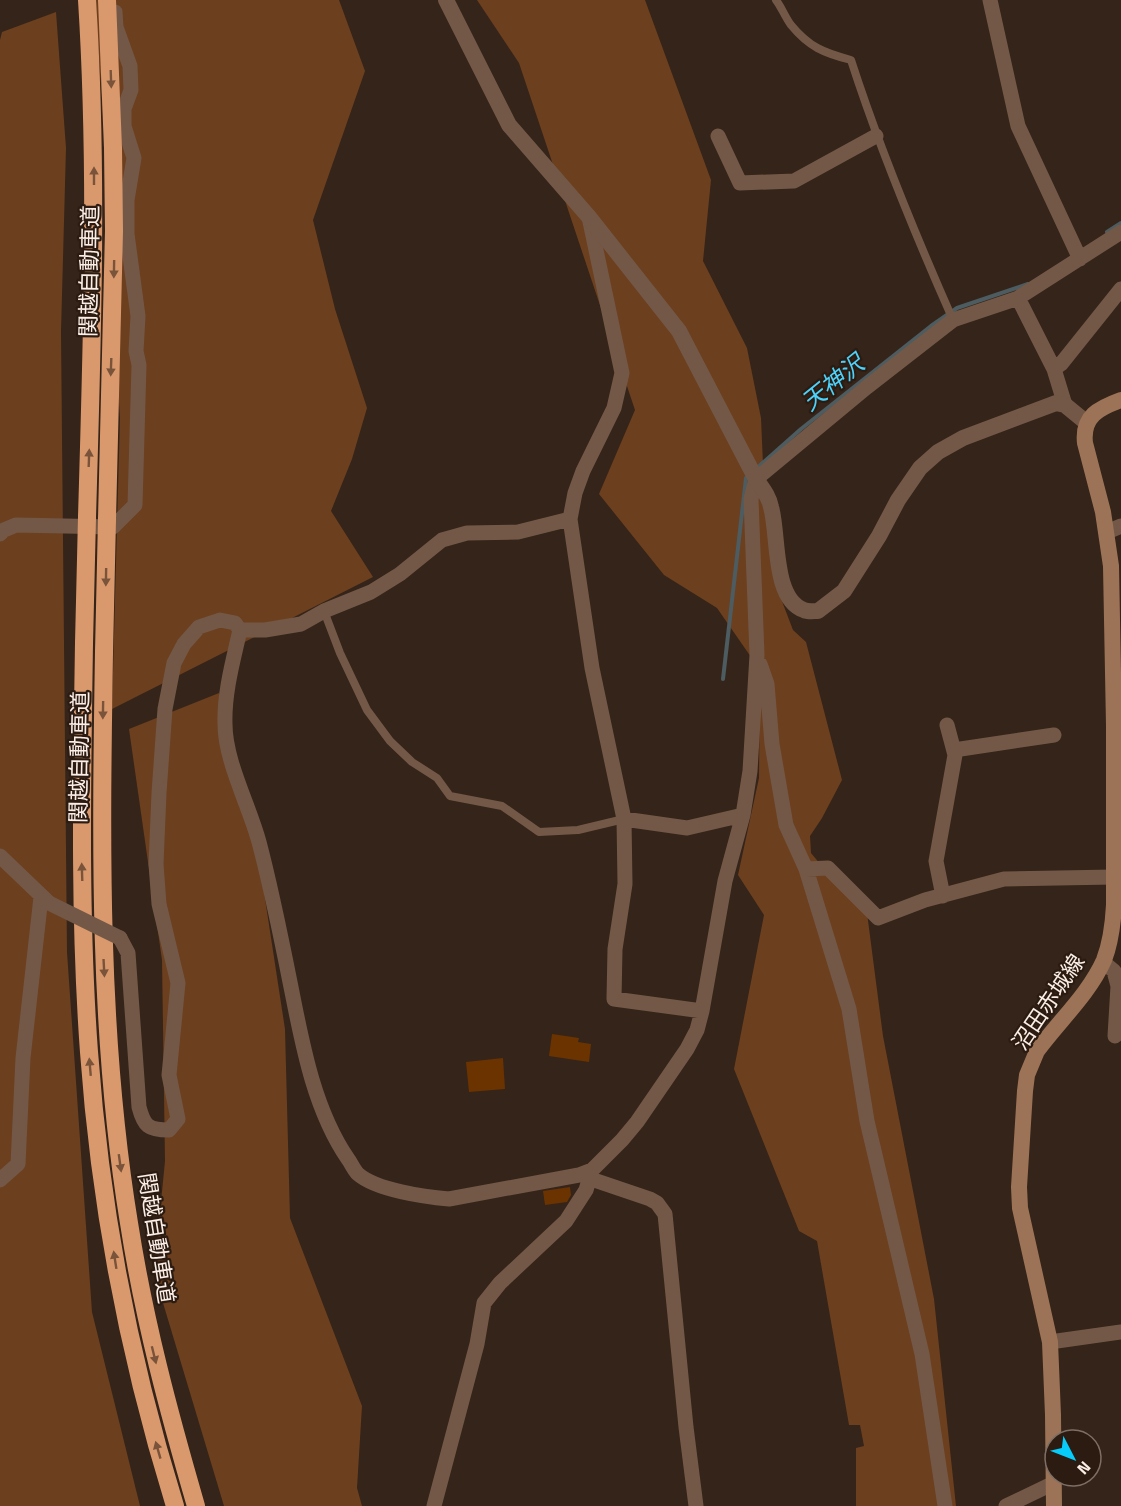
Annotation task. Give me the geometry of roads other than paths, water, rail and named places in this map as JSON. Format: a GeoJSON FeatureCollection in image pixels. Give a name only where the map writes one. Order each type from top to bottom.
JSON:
{"type":"FeatureCollection","features":[{"type":"Feature","properties":{"kind":"highway","name":"関越自動車道"},"geometry":{"type":"LineString","coordinates":[[87,0],[94,148],[94,235],[81,861],[85,972],[95,1120],[119,1289],[137,1371],[175,1506]]}},
{"type":"Feature","properties":{"kind":"highway","name":"関越自動車道"},"geometry":{"type":"LineString","coordinates":[[107,0],[114,231],[104,652],[102,890],[105,984],[118,1143],[128,1221],[151,1343],[196,1506]]}},
{"type":"Feature","properties":{"kind":"main road"},"geometry":{"type":"LineString","coordinates":[[1087,423],[1103,408],[1121,400]]}},
{"type":"Feature","properties":{"kind":"main road","name":"沼田赤城線"},"geometry":{"type":"LineString","coordinates":[[1052,1428],[1050,1342],[1020,1208],[1018,1167],[1024,1091],[1027,1075],[1037,1051],[1090,984],[1115,945],[1112,576],[1114,529],[1085,443],[1084,432],[1087,423]]}},
{"type":"Feature","properties":{"kind":"main road","name":"沼田赤城線"},"geometry":{"type":"LineString","coordinates":[[1054,1488],[1054,1506]]}},
{"type":"Feature","properties":{"kind":"street"},"geometry":{"type":"LineString","coordinates":[[0,534],[16,525],[113,527],[135,505],[138,316],[128,234],[127,200],[134,158],[124,126],[124,109],[131,90],[130,66],[116,27],[115,0]]}},
{"type":"Feature","properties":{"kind":"street"},"geometry":{"type":"LineString","coordinates":[[446,0],[509,125],[589,217],[679,330],[756,479],[769,498],[785,591],[794,603],[804,610],[818,611],[844,591],[879,536],[898,500],[920,468],[938,452],[963,438],[1056,403],[1065,405],[1087,423]]}},
{"type":"Feature","properties":{"kind":"street"},"geometry":{"type":"LineString","coordinates":[[990,0],[1018,126],[1077,255]]}},
{"type":"Feature","properties":{"kind":"street"},"geometry":{"type":"LineString","coordinates":[[718,136],[740,183],[794,181],[876,136]]}},
{"type":"Feature","properties":{"kind":"street"},"geometry":{"type":"LineString","coordinates":[[589,217],[622,373],[614,408],[583,471],[575,493],[570,519],[591,668],[624,819],[625,884],[615,949],[614,999],[702,1011]]}},
{"type":"Feature","properties":{"kind":"street"},"geometry":{"type":"LineString","coordinates":[[434,1506],[477,1344],[484,1303],[500,1283],[566,1221],[580,1201],[591,1175],[637,1122],[687,1049],[697,1030],[725,881],[743,815],[750,771],[757,655],[751,499],[756,479],[867,387],[953,320],[1018,297],[1077,255],[1121,232]]}},
{"type":"Feature","properties":{"kind":"street"},"geometry":{"type":"LineString","coordinates":[[1054,369],[1061,364],[1121,289]]}},
{"type":"Feature","properties":{"kind":"street"},"geometry":{"type":"LineString","coordinates":[[1018,297],[1054,369],[1065,405]]}},
{"type":"Feature","properties":{"kind":"street"},"geometry":{"type":"LineString","coordinates":[[240,630],[266,630],[301,624],[324,610],[371,592],[400,574],[442,540],[467,533],[518,532],[570,519]]}},
{"type":"Feature","properties":{"kind":"street"},"geometry":{"type":"LineString","coordinates":[[0,856],[45,900],[120,938],[128,953],[139,1107],[143,1122],[155,1130],[169,1130],[178,1119],[169,1074],[178,983],[159,904],[156,864],[165,709],[174,663],[184,644],[199,627],[220,620],[236,623],[240,630],[228,688],[225,725],[228,747],[258,838],[270,885],[300,1033],[318,1099],[332,1134],[359,1174],[393,1190],[430,1198],[449,1199],[579,1175],[591,1175],[657,1203],[665,1214],[696,1506]]}},
{"type":"Feature","properties":{"kind":"street"},"geometry":{"type":"LineString","coordinates":[[757,655],[767,684],[772,744],[786,825],[806,869],[849,1009],[867,1121],[922,1354],[945,1506]]}},
{"type":"Feature","properties":{"kind":"street"},"geometry":{"type":"LineString","coordinates":[[943,896],[936,861],[955,755],[947,725]]}},
{"type":"Feature","properties":{"kind":"street"},"geometry":{"type":"LineString","coordinates":[[954,750],[1054,735]]}},
{"type":"Feature","properties":{"kind":"street"},"geometry":{"type":"LineString","coordinates":[[624,819],[687,828],[743,815]]}},
{"type":"Feature","properties":{"kind":"street"},"geometry":{"type":"LineString","coordinates":[[806,869],[828,868],[878,918],[1004,879],[1114,877]]}},
{"type":"Feature","properties":{"kind":"street"},"geometry":{"type":"LineString","coordinates":[[0,1180],[18,1164],[23,1058],[45,900]]}},
{"type":"Feature","properties":{"kind":"street"},"geometry":{"type":"LineString","coordinates":[[1102,962],[1114,971],[1118,986],[1115,1036]]}},
{"type":"Feature","properties":{"kind":"street"},"geometry":{"type":"LineString","coordinates":[[1050,1342],[1121,1332]]}},
{"type":"Feature","properties":{"kind":"street"},"geometry":{"type":"LineString","coordinates":[[1006,1506],[1044,1488]]}},
{"type":"Feature","properties":{"kind":"lane"},"geometry":{"type":"LineString","coordinates":[[776,0],[789,23],[806,41],[821,52],[851,60],[876,136],[908,220],[953,320]]}},
{"type":"Feature","properties":{"kind":"lane"},"geometry":{"type":"LineString","coordinates":[[324,610],[339,653],[368,710],[390,741],[412,762],[437,778],[450,796],[502,806],[539,832],[578,830],[624,819]]}},
{"type":"Feature","properties":{"kind":"waterway","name":"天神沢"},"geometry":{"type":"LineString","coordinates":[[1107,232],[1121,223]]}},
{"type":"Feature","properties":{"kind":"waterway","name":"天神沢"},"geometry":{"type":"LineString","coordinates":[[757,468],[801,429],[957,308],[1028,284]]}},
{"type":"Feature","properties":{"kind":"waterway","name":"天神沢"},"geometry":{"type":"LineString","coordinates":[[723,679],[746,478],[749,475]]}}]}
